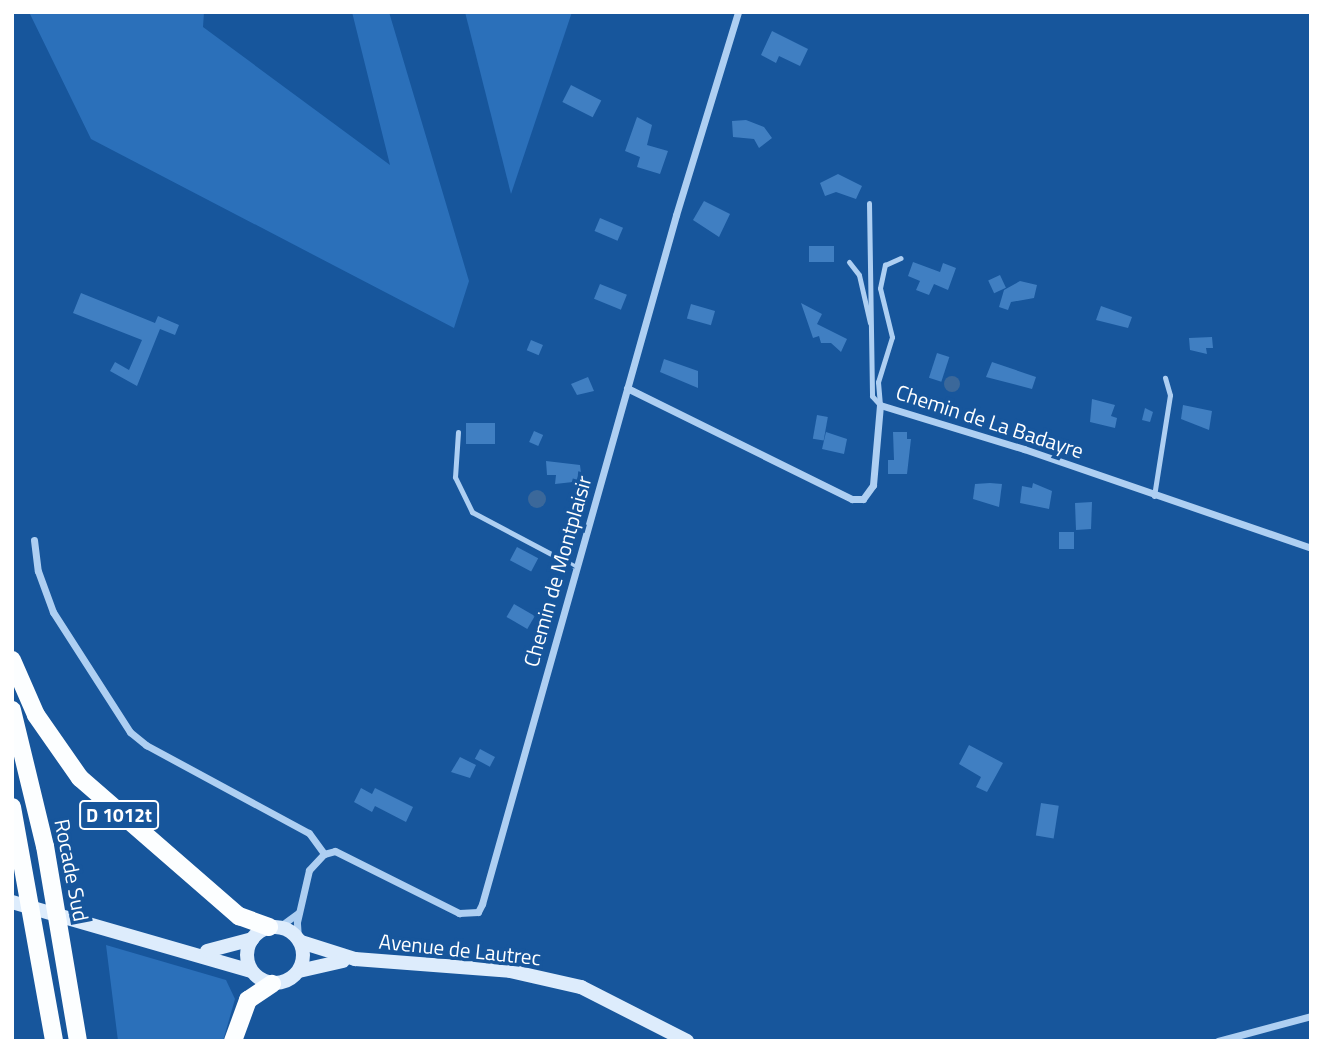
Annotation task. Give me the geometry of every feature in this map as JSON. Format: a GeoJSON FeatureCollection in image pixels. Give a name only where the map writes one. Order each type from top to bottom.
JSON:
{"type":"FeatureCollection","features":[{"type":"Feature","properties":{"kind":"highway","name":"D 1012t"},"geometry":{"type":"LineString","coordinates":[[12,660],[36,715],[80,778],[239,916],[274,927]]}},
{"type":"Feature","properties":{"kind":"highway","name":"Rocade Sud"},"geometry":{"type":"LineString","coordinates":[[12,710],[45,846],[78,1041]]}},
{"type":"Feature","properties":{"kind":"highway"},"geometry":{"type":"LineString","coordinates":[[12,807],[54,1041]]}},
{"type":"Feature","properties":{"kind":"highway"},"geometry":{"type":"LineString","coordinates":[[12,816],[19,835]]}},
{"type":"Feature","properties":{"kind":"highway"},"geometry":{"type":"LineString","coordinates":[[233,1041],[248,1000],[272,984]]}},
{"type":"Feature","properties":{"kind":"main road"},"geometry":{"type":"LineString","coordinates":[[12,902],[191,952],[251,971],[272,984],[287,981],[299,971],[355,959]]}},
{"type":"Feature","properties":{"kind":"main road"},"geometry":{"type":"LineString","coordinates":[[191,952],[224,950],[274,927],[300,940],[304,957],[299,971]]}},
{"type":"Feature","properties":{"kind":"main road"},"geometry":{"type":"LineString","coordinates":[[251,971],[247,955],[252,939]]}},
{"type":"Feature","properties":{"kind":"main road","name":"Avenue de Lautrec"},"geometry":{"type":"LineString","coordinates":[[300,940],[355,959],[510,971],[581,987],[687,1041]]}},
{"type":"Feature","properties":{"kind":"street","name":"Chemin de Montplaisir"},"geometry":{"type":"LineString","coordinates":[[324,854],[347,853],[459,913],[478,912],[626,388],[738,12]]}},
{"type":"Feature","properties":{"kind":"street","name":"Chemin de La Badayre"},"geometry":{"type":"LineString","coordinates":[[626,388],[852,499],[863,499],[873,485],[880,405],[1024,449],[1311,548]]}},
{"type":"Feature","properties":{"kind":"street"},"geometry":{"type":"LineString","coordinates":[[34,540],[38,571],[53,612],[130,732],[146,745],[309,833],[324,854],[309,870],[299,912],[300,940]]}},
{"type":"Feature","properties":{"kind":"street"},"geometry":{"type":"LineString","coordinates":[[274,927],[299,912]]}},
{"type":"Feature","properties":{"kind":"street"},"geometry":{"type":"LineString","coordinates":[[1218,1041],[1311,1016]]}},
{"type":"Feature","properties":{"kind":"lane"},"geometry":{"type":"LineString","coordinates":[[869,203],[872,396],[880,405]]}},
{"type":"Feature","properties":{"kind":"lane"},"geometry":{"type":"LineString","coordinates":[[880,405],[878,382],[892,337],[880,288],[885,265],[901,258]]}},
{"type":"Feature","properties":{"kind":"lane"},"geometry":{"type":"LineString","coordinates":[[849,262],[859,275],[863,308],[871,326]]}},
{"type":"Feature","properties":{"kind":"lane"},"geometry":{"type":"LineString","coordinates":[[1154,496],[1170,395],[1165,378]]}},
{"type":"Feature","properties":{"kind":"lane"},"geometry":{"type":"LineString","coordinates":[[458,432],[455,477],[472,512],[576,567]]}},
{"type":"Feature","properties":{"kind":"shaded area"},"geometry":{"type":"Polygon","coordinates":[[[29,12],[204,12],[203,27],[390,165],[352,12],[389,12],[469,281],[454,328],[91,139],[29,12]]]}},
{"type":"Feature","properties":{"kind":"shaded area"},"geometry":{"type":"Polygon","coordinates":[[[465,12],[572,12],[511,194],[465,12]]]}},
{"type":"Feature","properties":{"kind":"shaded area"},"geometry":{"type":"Polygon","coordinates":[[[952,376],[960,384],[952,392],[944,384],[952,376]]]}},
{"type":"Feature","properties":{"kind":"shaded area"},"geometry":{"type":"Polygon","coordinates":[[[533,490],[541,490],[546,499],[544,506],[533,508],[528,503],[528,495],[533,490]]]}},
{"type":"Feature","properties":{"kind":"shaded area"},"geometry":{"type":"Polygon","coordinates":[[[106,945],[226,980],[235,999],[223,1041],[118,1041],[106,945]]]}},
{"type":"Feature","properties":{"kind":"building"},"geometry":{"type":"Polygon","coordinates":[[[772,31],[808,49],[800,66],[779,56],[776,63],[761,55],[772,31]]]}},
{"type":"Feature","properties":{"kind":"building"},"geometry":{"type":"Polygon","coordinates":[[[571,85],[601,100],[593,117],[562,102],[571,85]]]}},
{"type":"Feature","properties":{"kind":"building"},"geometry":{"type":"Polygon","coordinates":[[[637,117],[652,125],[647,145],[668,151],[660,174],[637,167],[640,157],[625,151],[637,117]]]}},
{"type":"Feature","properties":{"kind":"building"},"geometry":{"type":"Polygon","coordinates":[[[746,120],[764,127],[772,138],[759,148],[754,139],[733,137],[732,121],[746,120]]]}},
{"type":"Feature","properties":{"kind":"building"},"geometry":{"type":"Polygon","coordinates":[[[838,174],[862,186],[856,199],[836,192],[825,196],[820,183],[838,174]]]}},
{"type":"Feature","properties":{"kind":"building"},"geometry":{"type":"Polygon","coordinates":[[[704,201],[730,214],[719,237],[693,220],[704,201]]]}},
{"type":"Feature","properties":{"kind":"building"},"geometry":{"type":"Polygon","coordinates":[[[600,218],[623,228],[618,241],[595,231],[600,218]]]}},
{"type":"Feature","properties":{"kind":"building"},"geometry":{"type":"Polygon","coordinates":[[[809,246],[834,246],[834,262],[809,262],[809,246]]]}},
{"type":"Feature","properties":{"kind":"building"},"geometry":{"type":"Polygon","coordinates":[[[913,262],[940,272],[943,263],[956,268],[948,290],[934,284],[929,295],[916,290],[920,281],[908,276],[913,262]]]}},
{"type":"Feature","properties":{"kind":"building"},"geometry":{"type":"Polygon","coordinates":[[[1000,275],[1006,288],[994,293],[988,280],[1000,275]]]}},
{"type":"Feature","properties":{"kind":"building"},"geometry":{"type":"Polygon","coordinates":[[[1020,281],[1037,285],[1034,298],[1011,302],[1008,310],[999,307],[1004,290],[1020,281]]]}},
{"type":"Feature","properties":{"kind":"building"},"geometry":{"type":"Polygon","coordinates":[[[600,284],[627,295],[621,310],[594,299],[600,284]]]}},
{"type":"Feature","properties":{"kind":"building"},"geometry":{"type":"Polygon","coordinates":[[[81,293],[155,323],[158,316],[179,325],[175,335],[160,329],[137,386],[110,371],[115,362],[129,370],[142,340],[73,313],[81,293]]]}},
{"type":"Feature","properties":{"kind":"building"},"geometry":{"type":"Polygon","coordinates":[[[801,303],[822,314],[817,324],[847,339],[841,352],[831,343],[821,343],[819,336],[813,338],[801,303]]]}},
{"type":"Feature","properties":{"kind":"building"},"geometry":{"type":"Polygon","coordinates":[[[691,304],[715,311],[711,325],[687,318],[691,304]]]}},
{"type":"Feature","properties":{"kind":"building"},"geometry":{"type":"Polygon","coordinates":[[[1101,306],[1132,317],[1128,328],[1096,320],[1101,306]]]}},
{"type":"Feature","properties":{"kind":"building"},"geometry":{"type":"Polygon","coordinates":[[[1212,337],[1213,348],[1206,348],[1207,354],[1190,350],[1189,338],[1212,337]]]}},
{"type":"Feature","properties":{"kind":"building"},"geometry":{"type":"Polygon","coordinates":[[[531,340],[543,345],[539,355],[527,350],[531,340]]]}},
{"type":"Feature","properties":{"kind":"building"},"geometry":{"type":"Polygon","coordinates":[[[937,353],[949,357],[941,382],[929,378],[937,353]]]}},
{"type":"Feature","properties":{"kind":"building"},"geometry":{"type":"Polygon","coordinates":[[[664,359],[698,371],[698,388],[660,372],[664,359]]]}},
{"type":"Feature","properties":{"kind":"building"},"geometry":{"type":"Polygon","coordinates":[[[992,362],[1036,377],[1032,389],[986,377],[992,362]]]}},
{"type":"Feature","properties":{"kind":"building"},"geometry":{"type":"Polygon","coordinates":[[[588,377],[594,391],[577,395],[571,384],[588,377]]]}},
{"type":"Feature","properties":{"kind":"building"},"geometry":{"type":"Polygon","coordinates":[[[1092,399],[1115,405],[1111,416],[1117,418],[1115,428],[1090,422],[1092,399]]]}},
{"type":"Feature","properties":{"kind":"building"},"geometry":{"type":"Polygon","coordinates":[[[1183,405],[1212,411],[1209,430],[1181,419],[1183,405]]]}},
{"type":"Feature","properties":{"kind":"building"},"geometry":{"type":"Polygon","coordinates":[[[1145,408],[1153,412],[1150,422],[1142,420],[1145,408]]]}},
{"type":"Feature","properties":{"kind":"building"},"geometry":{"type":"Polygon","coordinates":[[[817,415],[828,417],[824,441],[813,439],[817,415]]]}},
{"type":"Feature","properties":{"kind":"building"},"geometry":{"type":"Polygon","coordinates":[[[466,423],[495,423],[495,444],[466,444],[466,423]]]}},
{"type":"Feature","properties":{"kind":"building"},"geometry":{"type":"Polygon","coordinates":[[[534,431],[543,435],[538,446],[529,442],[534,431]]]}},
{"type":"Feature","properties":{"kind":"building"},"geometry":{"type":"Polygon","coordinates":[[[826,432],[847,439],[844,454],[822,449],[826,432]]]}},
{"type":"Feature","properties":{"kind":"building"},"geometry":{"type":"Polygon","coordinates":[[[893,432],[907,432],[907,439],[911,439],[907,474],[888,474],[888,460],[894,460],[893,432]]]}},
{"type":"Feature","properties":{"kind":"building"},"geometry":{"type":"Polygon","coordinates":[[[546,461],[580,465],[582,481],[555,484],[556,475],[547,475],[546,461]]]}},
{"type":"Feature","properties":{"kind":"building"},"geometry":{"type":"Polygon","coordinates":[[[1033,483],[1052,491],[1049,509],[1020,503],[1022,486],[1032,488],[1033,483]]]}},
{"type":"Feature","properties":{"kind":"building"},"geometry":{"type":"Polygon","coordinates":[[[975,484],[1002,484],[999,507],[973,499],[975,484]]]}},
{"type":"Feature","properties":{"kind":"building"},"geometry":{"type":"Polygon","coordinates":[[[1092,502],[1091,529],[1076,530],[1075,503],[1092,502]]]}},
{"type":"Feature","properties":{"kind":"building"},"geometry":{"type":"Polygon","coordinates":[[[1059,532],[1074,532],[1074,549],[1059,549],[1059,532]]]}},
{"type":"Feature","properties":{"kind":"building"},"geometry":{"type":"Polygon","coordinates":[[[517,547],[538,558],[531,572],[510,560],[517,547]]]}},
{"type":"Feature","properties":{"kind":"building"},"geometry":{"type":"Polygon","coordinates":[[[514,604],[535,616],[527,629],[506,617],[514,604]]]}},
{"type":"Feature","properties":{"kind":"building"},"geometry":{"type":"Polygon","coordinates":[[[969,745],[1003,763],[987,792],[976,787],[981,777],[959,764],[969,745]]]}},
{"type":"Feature","properties":{"kind":"building"},"geometry":{"type":"Polygon","coordinates":[[[480,749],[495,757],[490,767],[475,759],[480,749]]]}},
{"type":"Feature","properties":{"kind":"building"},"geometry":{"type":"Polygon","coordinates":[[[460,757],[476,765],[470,778],[451,772],[460,757]]]}},
{"type":"Feature","properties":{"kind":"building"},"geometry":{"type":"Polygon","coordinates":[[[361,788],[372,794],[375,788],[413,807],[406,822],[375,806],[372,812],[354,802],[361,788]]]}},
{"type":"Feature","properties":{"kind":"building"},"geometry":{"type":"Polygon","coordinates":[[[1041,803],[1059,806],[1054,838],[1036,836],[1041,803]]]}}]}
